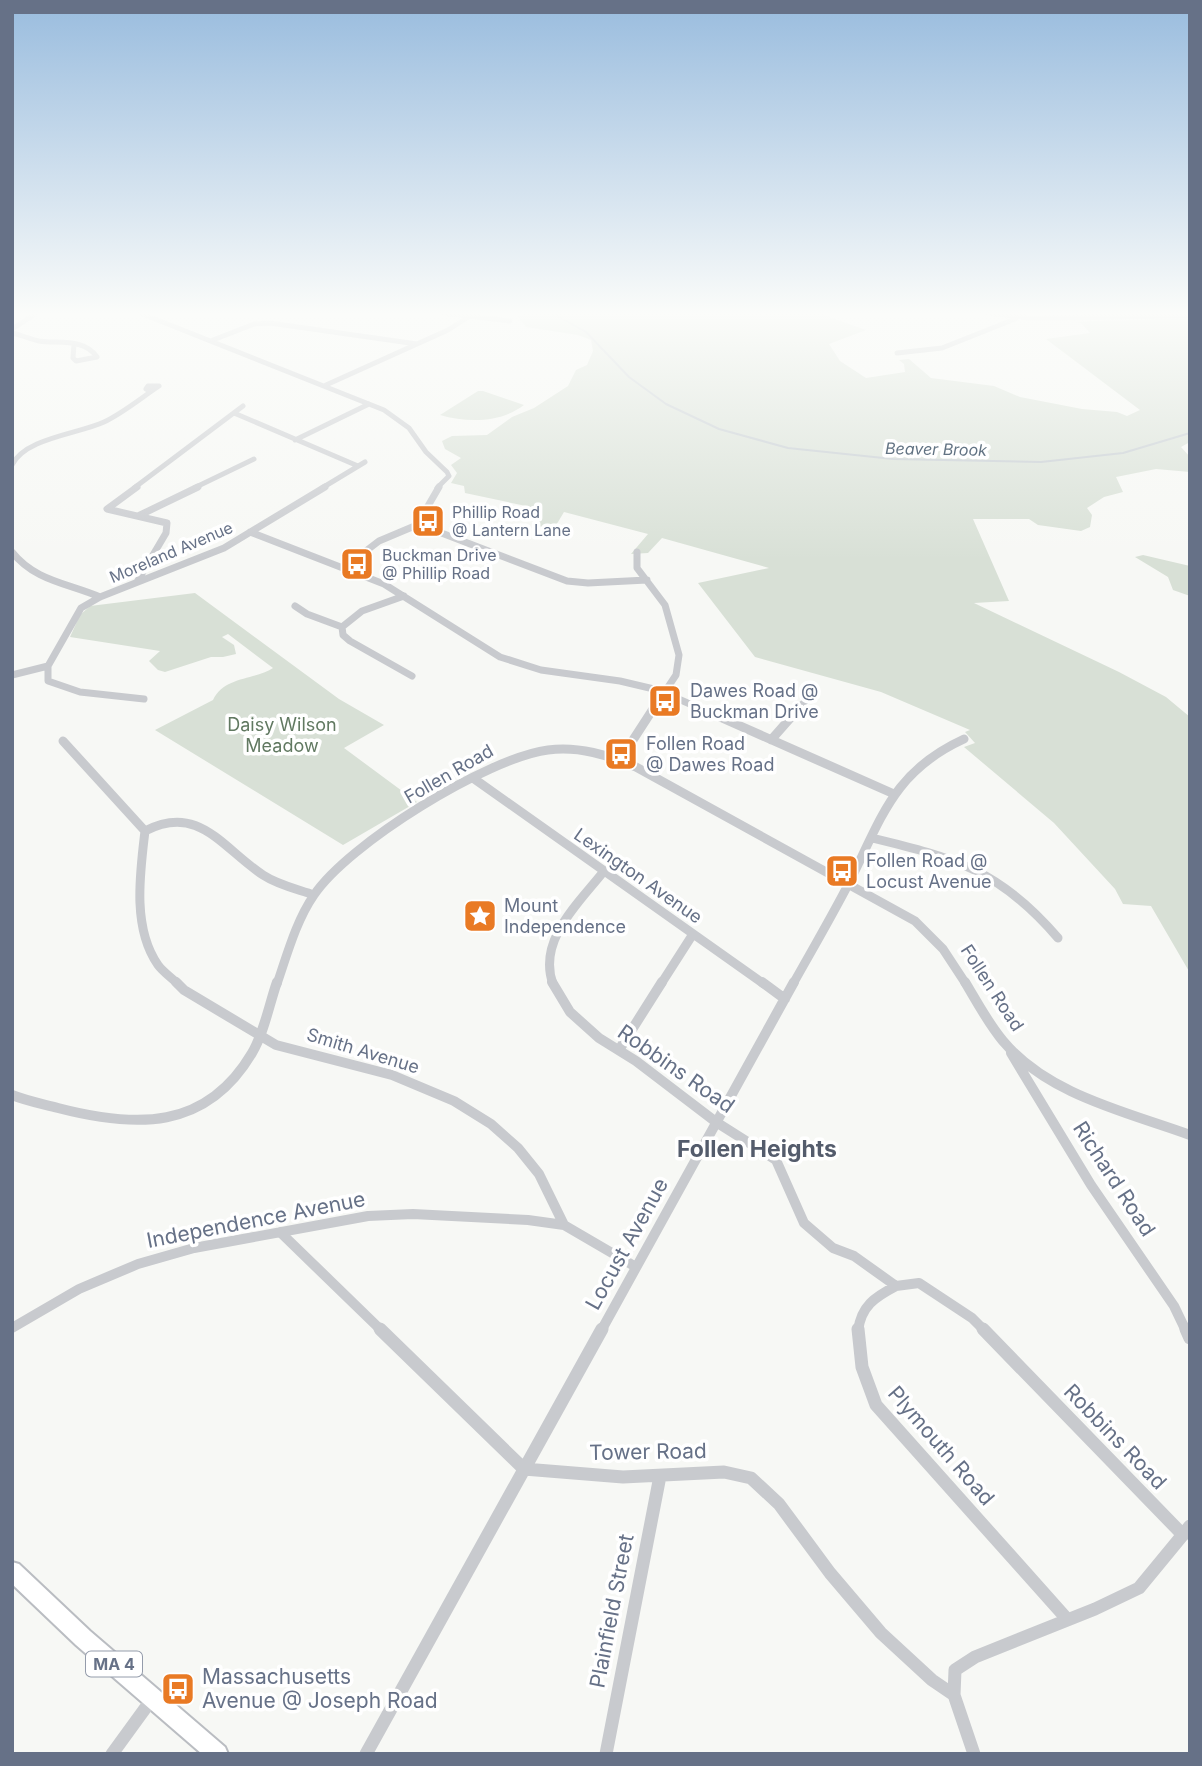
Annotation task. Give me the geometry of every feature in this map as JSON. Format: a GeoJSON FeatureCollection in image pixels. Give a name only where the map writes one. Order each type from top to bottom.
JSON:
{"type":"FeatureCollection","features":[{"type":"Feature","properties":{"kind":"main road","name":"MA 4"},"geometry":{"type":"LineString","coordinates":[[12,1571],[83,1638],[218,1754]]}},
{"type":"Feature","properties":{"kind":"street"},"geometry":{"type":"LineString","coordinates":[[12,465],[16,457],[28,448],[105,422],[130,408],[144,395]]}},
{"type":"Feature","properties":{"kind":"street"},"geometry":{"type":"LineString","coordinates":[[345,567],[379,541],[418,524],[434,492],[449,476],[399,419],[350,395]]}},
{"type":"Feature","properties":{"kind":"street"},"geometry":{"type":"LineString","coordinates":[[234,413],[295,440],[369,404]]}},
{"type":"Feature","properties":{"kind":"street"},"geometry":{"type":"LineString","coordinates":[[137,582],[168,527],[161,521],[107,509],[243,406]]}},
{"type":"Feature","properties":{"kind":"street","name":"Moreland Avenue"},"geometry":{"type":"LineString","coordinates":[[48,666],[76,613],[100,597],[224,548],[361,464],[295,440]]}},
{"type":"Feature","properties":{"kind":"street"},"geometry":{"type":"LineString","coordinates":[[138,516],[254,459]]}},
{"type":"Feature","properties":{"kind":"street"},"geometry":{"type":"LineString","coordinates":[[418,524],[567,581],[588,583],[647,580]]}},
{"type":"Feature","properties":{"kind":"street"},"geometry":{"type":"LineString","coordinates":[[250,532],[345,567],[404,596],[477,645],[523,666],[620,681],[664,693],[894,794]]}},
{"type":"Feature","properties":{"kind":"street"},"geometry":{"type":"LineString","coordinates":[[12,552],[23,565],[44,580],[100,597]]}},
{"type":"Feature","properties":{"kind":"street"},"geometry":{"type":"LineString","coordinates":[[620,760],[676,675],[679,655],[665,605],[637,568],[637,552]]}},
{"type":"Feature","properties":{"kind":"street"},"geometry":{"type":"LineString","coordinates":[[404,596],[362,611],[348,619],[342,627],[343,635],[350,641],[412,676]]}},
{"type":"Feature","properties":{"kind":"street"},"geometry":{"type":"LineString","coordinates":[[295,606],[307,614],[342,627]]}},
{"type":"Feature","properties":{"kind":"street"},"geometry":{"type":"LineString","coordinates":[[12,675],[48,666],[48,681],[61,688],[144,699]]}},
{"type":"Feature","properties":{"kind":"street"},"geometry":{"type":"LineString","coordinates":[[771,740],[816,689]]}},
{"type":"Feature","properties":{"kind":"street","name":"Locust Avenue"},"geometry":{"type":"LineString","coordinates":[[366,1754],[849,883],[894,794],[907,774],[925,758],[942,747],[964,739]]}},
{"type":"Feature","properties":{"kind":"street"},"geometry":{"type":"LineString","coordinates":[[63,741],[145,831],[161,822],[185,821],[201,827],[216,835],[265,876],[314,895]]}},
{"type":"Feature","properties":{"kind":"street","name":"Follen Road"},"geometry":{"type":"LineString","coordinates":[[15,1100],[84,1116],[127,1122],[164,1119],[201,1105],[231,1083],[253,1051],[302,917],[314,895],[332,872],[349,857],[473,778],[505,761],[535,752],[577,749],[602,752],[620,760],[915,921],[942,944],[1004,1042],[1030,1067],[1052,1081],[1190,1135]]}},
{"type":"Feature","properties":{"kind":"street","name":"Lexington Avenue"},"geometry":{"type":"LineString","coordinates":[[473,778],[785,999]]}},
{"type":"Feature","properties":{"kind":"street","name":"Smith Avenue"},"geometry":{"type":"LineString","coordinates":[[145,831],[141,865],[142,928],[158,965],[184,990],[276,1045],[391,1075],[455,1101],[491,1124],[518,1148],[551,1193],[564,1225]]}},
{"type":"Feature","properties":{"kind":"street"},"geometry":{"type":"LineString","coordinates":[[872,838],[930,852],[976,870],[1048,925],[1058,938]]}},
{"type":"Feature","properties":{"kind":"street","name":"Robbins Road"},"geometry":{"type":"LineString","coordinates":[[604,871],[556,933],[549,952],[548,971],[555,990],[570,1012],[599,1038],[716,1122],[776,1160],[804,1223],[833,1248],[854,1256],[896,1286],[919,1283],[972,1318],[1187,1530]]}},
{"type":"Feature","properties":{"kind":"street"},"geometry":{"type":"LineString","coordinates":[[619,1050],[693,934]]}},
{"type":"Feature","properties":{"kind":"street","name":"Richard Road"},"geometry":{"type":"LineString","coordinates":[[1004,1042],[1091,1185],[1174,1306],[1190,1338]]}},
{"type":"Feature","properties":{"kind":"street","name":"Independence Avenue"},"geometry":{"type":"LineString","coordinates":[[12,1328],[79,1289],[138,1264],[194,1248],[369,1216],[413,1214],[528,1220],[564,1225],[636,1267]]}},
{"type":"Feature","properties":{"kind":"street"},"geometry":{"type":"LineString","coordinates":[[280,1233],[524,1469]]}},
{"type":"Feature","properties":{"kind":"street","name":"Plymouth Road"},"geometry":{"type":"LineString","coordinates":[[896,1286],[872,1300],[860,1321],[859,1353],[864,1380],[876,1405],[1067,1619]]}},
{"type":"Feature","properties":{"kind":"street","name":"Tower Road"},"geometry":{"type":"LineString","coordinates":[[524,1469],[623,1477],[724,1472],[751,1478],[779,1504],[830,1573],[881,1633],[932,1680],[954,1695]]}},
{"type":"Feature","properties":{"kind":"street","name":"Plainfield Street"},"geometry":{"type":"LineString","coordinates":[[606,1754],[660,1476]]}},
{"type":"Feature","properties":{"kind":"street"},"geometry":{"type":"LineString","coordinates":[[974,1754],[954,1695],[955,1670],[975,1657],[1139,1588],[1187,1530]]}},
{"type":"Feature","properties":{"kind":"street"},"geometry":{"type":"LineString","coordinates":[[112,1754],[153,1698]]}},
{"type":"Feature","properties":{"kind":"green space"},"geometry":{"type":"Polygon","coordinates":[[[471,395],[496,395],[524,405],[505,415],[484,420],[440,415],[471,395]]]}},
{"type":"Feature","properties":{"kind":"green space"},"geometry":{"type":"Polygon","coordinates":[[[553,395],[1016,395],[1082,409],[1117,412],[1127,416],[1140,410],[1121,395],[1190,395],[1190,442],[1181,447],[1190,457],[1190,472],[1156,469],[1116,477],[1123,492],[1104,497],[1087,508],[1092,515],[1090,527],[1081,531],[1038,525],[1029,519],[973,519],[1009,601],[974,603],[1119,672],[1166,697],[1190,717],[1190,973],[1151,906],[1123,904],[1115,889],[1054,823],[964,747],[975,743],[965,732],[970,730],[881,692],[755,657],[698,583],[769,568],[662,538],[648,553],[631,554],[648,534],[564,512],[555,527],[548,530],[537,525],[533,512],[526,506],[465,493],[464,486],[451,483],[457,473],[451,465],[461,458],[445,449],[442,441],[452,436],[487,435],[512,417],[534,408],[553,395]]]}},
{"type":"Feature","properties":{"kind":"green space"},"geometry":{"type":"Polygon","coordinates":[[[1143,555],[1190,566],[1190,596],[1173,590],[1168,577],[1135,557],[1143,555]]]}},
{"type":"Feature","properties":{"kind":"green space","name":"Daisy Wilson Meadow"},"geometry":{"type":"Polygon","coordinates":[[[195,593],[339,699],[384,725],[344,748],[417,802],[343,845],[155,730],[213,700],[218,692],[232,682],[273,668],[228,634],[222,637],[234,645],[236,654],[211,657],[165,672],[158,670],[149,661],[160,651],[70,637],[80,615],[90,606],[195,593]]]}},
{"type":"Feature","properties":{"kind":"waterway","name":"Beaver Brook"},"geometry":{"type":"LineString","coordinates":[[654,395],[666,404],[719,429],[788,448],[893,459],[1041,462],[1123,453],[1190,433]]}},
{"type":"Feature","properties":{"kind":"place","name":"Phillip Road @ Lantern Lane"},"geometry":{"type":"Point","coordinates":[428,521]}},
{"type":"Feature","properties":{"kind":"place","name":"Buckman Drive @ Phillip Road"},"geometry":{"type":"Point","coordinates":[357,564]}},
{"type":"Feature","properties":{"kind":"place","name":"Dawes Road @ Buckman Drive"},"geometry":{"type":"Point","coordinates":[665,701]}},
{"type":"Feature","properties":{"kind":"place","name":"Follen Road @ Dawes Road"},"geometry":{"type":"Point","coordinates":[621,754]}},
{"type":"Feature","properties":{"kind":"place","name":"Follen Road @ Locust Avenue"},"geometry":{"type":"Point","coordinates":[842,871]}},
{"type":"Feature","properties":{"kind":"place","name":"Mount Independence"},"geometry":{"type":"Point","coordinates":[480,916]}},
{"type":"Feature","properties":{"kind":"place","name":"Massachusetts Avenue @ Joseph Road"},"geometry":{"type":"Point","coordinates":[178,1689]}},
{"type":"Feature","properties":{"kind":"district","name":"Follen Heights"},"geometry":{"type":"Point","coordinates":[757,1149]}}]}
